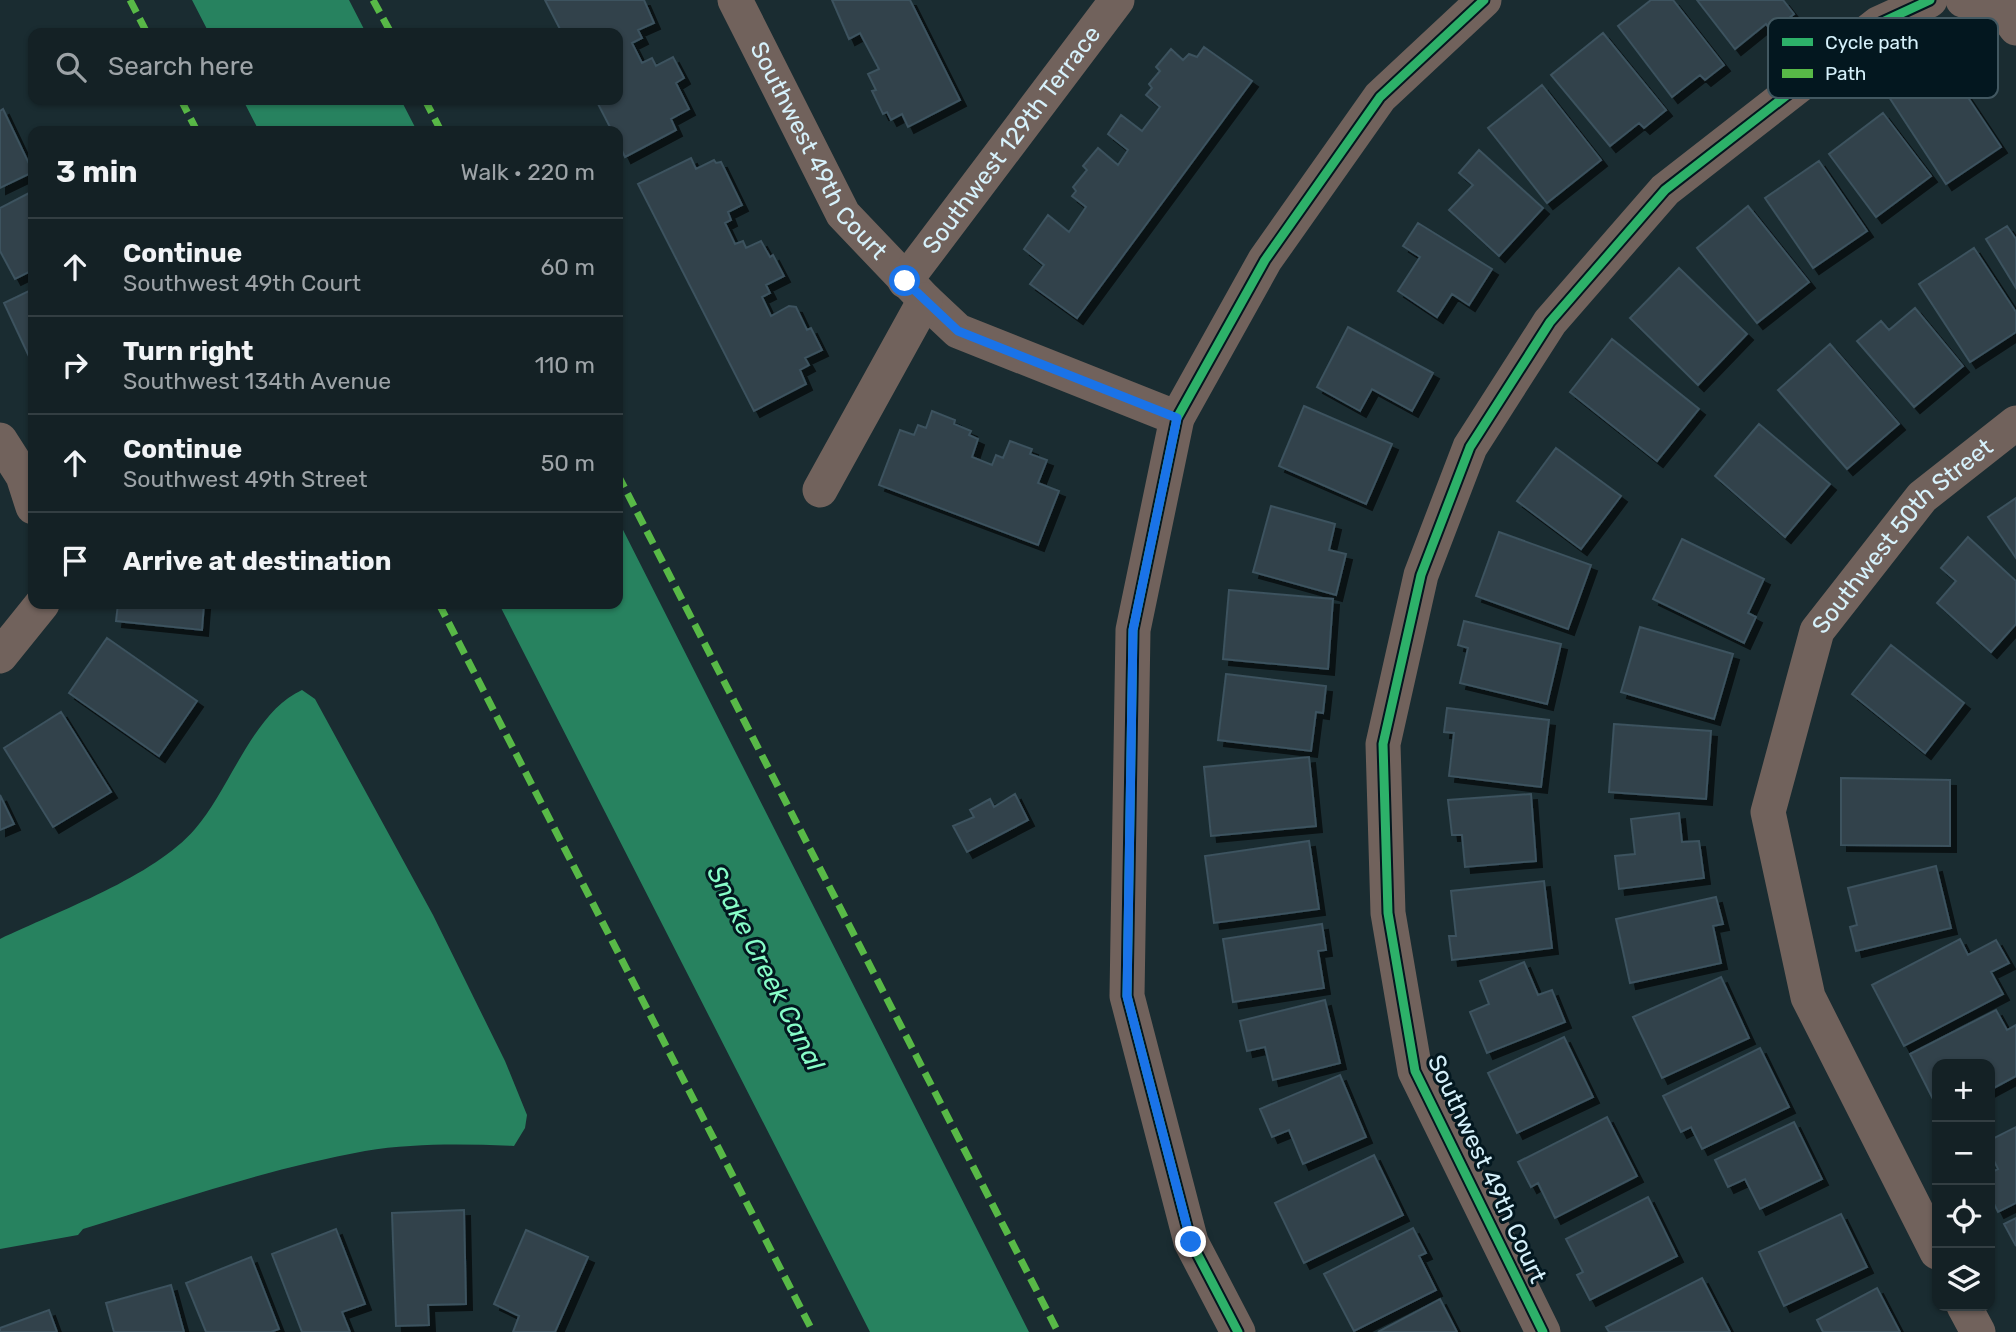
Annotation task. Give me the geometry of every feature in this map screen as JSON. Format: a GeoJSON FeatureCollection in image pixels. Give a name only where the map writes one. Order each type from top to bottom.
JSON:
{"type":"FeatureCollection","features":[{"type":"Feature","properties":{"kind":"street","name":"Southwest 49th Court"},"geometry":{"type":"LineString","coordinates":[[735,0],[843,214],[915,291],[958,331],[1177,418]]}},
{"type":"Feature","properties":{"kind":"street","name":"Southwest 129th Terrace"},"geometry":{"type":"LineString","coordinates":[[820,490],[915,291],[1117,0]]}},
{"type":"Feature","properties":{"kind":"street"},"geometry":{"type":"LineString","coordinates":[[1238,1332],[1191,1242],[1127,996],[1133,630],[1177,418],[1265,260],[1380,97],[1484,0]]}},
{"type":"Feature","properties":{"kind":"street","name":"Southwest 49th Court"},"geometry":{"type":"LineString","coordinates":[[1891,18],[1930,0]]}},
{"type":"Feature","properties":{"kind":"street"},"geometry":{"type":"LineString","coordinates":[[1963,0],[2005,13],[2016,28]]}},
{"type":"Feature","properties":{"kind":"street","name":"Southwest 49th Court"},"geometry":{"type":"LineString","coordinates":[[1543,1332],[1415,1072],[1388,913],[1383,744],[1421,575],[1470,447],[1550,322],[1665,190],[1783,98]]}},
{"type":"Feature","properties":{"kind":"street","name":"Southwest 50th Street"},"geometry":{"type":"LineString","coordinates":[[1935,1248],[1808,997],[1769,812],[1817,631],[1922,497],[2016,423]]}},
{"type":"Feature","properties":{"kind":"street"},"geometry":{"type":"LineString","coordinates":[[0,440],[23,476],[28,492]]}},
{"type":"Feature","properties":{"kind":"street"},"geometry":{"type":"LineString","coordinates":[[0,656],[38,609]]}},
{"type":"Feature","properties":{"kind":"street"},"geometry":{"type":"LineString","coordinates":[[1967,1311],[1978,1332]]}},
{"type":"Feature","properties":{"kind":"water"},"geometry":{"type":"Polygon","coordinates":[[[192,0],[349,0],[363,28],[206,28],[192,0]]]}},
{"type":"Feature","properties":{"kind":"water"},"geometry":{"type":"Polygon","coordinates":[[[246,105],[404,105],[414,126],[256,126],[246,105]]]}},
{"type":"Feature","properties":{"kind":"water","name":"Snake Creek Canal"},"geometry":{"type":"Polygon","coordinates":[[[623,530],[1029,1332],[870,1332],[502,609],[623,609],[623,530]]]}},
{"type":"Feature","properties":{"kind":"water"},"geometry":{"type":"Polygon","coordinates":[[[302,690],[315,699],[433,915],[505,1061],[527,1115],[525,1128],[514,1146],[421,1145],[329,1158],[188,1196],[83,1229],[78,1235],[0,1249],[0,939],[131,878],[177,846],[208,812],[243,753],[270,715],[302,690]]]}},
{"type":"Feature","properties":{"kind":"building"},"geometry":{"type":"Polygon","coordinates":[[[545,0],[644,0],[654,23],[638,30],[642,38],[632,43],[642,63],[652,58],[656,66],[673,57],[684,78],[676,83],[689,109],[671,119],[676,130],[625,157],[623,126],[609,126],[599,105],[623,105],[623,28],[559,28],[545,0]]]}},
{"type":"Feature","properties":{"kind":"building"},"geometry":{"type":"Polygon","coordinates":[[[832,0],[910,0],[960,100],[908,127],[902,114],[891,120],[887,112],[883,114],[872,91],[876,90],[868,74],[879,69],[860,33],[849,39],[832,0]]]}},
{"type":"Feature","properties":{"kind":"building"},"geometry":{"type":"Polygon","coordinates":[[[1651,0],[1673,0],[1724,65],[1705,80],[1700,75],[1672,97],[1618,26],[1651,0]]]}},
{"type":"Feature","properties":{"kind":"building"},"geometry":{"type":"Polygon","coordinates":[[[1697,0],[1783,0],[1794,14],[1789,18],[1768,18],[1768,27],[1766,24],[1735,49],[1697,0]]]}},
{"type":"Feature","properties":{"kind":"building"},"geometry":{"type":"Polygon","coordinates":[[[1603,33],[1666,110],[1644,128],[1639,123],[1610,146],[1551,75],[1603,33]]]}},
{"type":"Feature","properties":{"kind":"building"},"geometry":{"type":"Polygon","coordinates":[[[1204,47],[1252,81],[1077,318],[1030,284],[1044,265],[1024,249],[1048,215],[1069,232],[1086,207],[1072,196],[1076,191],[1073,187],[1087,170],[1083,166],[1098,148],[1118,165],[1128,150],[1108,134],[1121,115],[1142,131],[1160,107],[1146,95],[1152,88],[1149,84],[1160,71],[1156,67],[1171,49],[1183,60],[1189,54],[1197,57],[1204,47]]]}},
{"type":"Feature","properties":{"kind":"building"},"geometry":{"type":"Polygon","coordinates":[[[1542,85],[1601,160],[1547,203],[1488,128],[1542,85]]]}},
{"type":"Feature","properties":{"kind":"building"},"geometry":{"type":"Polygon","coordinates":[[[1890,98],[1968,98],[2001,147],[1946,184],[1890,98]]]}},
{"type":"Feature","properties":{"kind":"building"},"geometry":{"type":"Polygon","coordinates":[[[3,109],[28,162],[28,174],[0,188],[0,111],[3,109]]]}},
{"type":"Feature","properties":{"kind":"building"},"geometry":{"type":"Polygon","coordinates":[[[1883,113],[1931,176],[1876,217],[1829,154],[1883,113]]]}},
{"type":"Feature","properties":{"kind":"building"},"geometry":{"type":"Polygon","coordinates":[[[1479,150],[1543,208],[1499,256],[1449,210],[1473,185],[1459,173],[1479,150]]]}},
{"type":"Feature","properties":{"kind":"building"},"geometry":{"type":"Polygon","coordinates":[[[691,158],[696,169],[714,160],[716,163],[721,162],[742,205],[728,212],[731,220],[725,223],[735,244],[743,241],[746,248],[761,241],[770,257],[773,255],[784,276],[766,285],[770,293],[762,297],[771,316],[789,306],[796,307],[807,330],[811,328],[822,350],[805,358],[809,365],[800,370],[806,384],[754,411],[638,184],[691,158]]]}},
{"type":"Feature","properties":{"kind":"building"},"geometry":{"type":"Polygon","coordinates":[[[1819,161],[1867,231],[1813,268],[1765,198],[1819,161]]]}},
{"type":"Feature","properties":{"kind":"building"},"geometry":{"type":"Polygon","coordinates":[[[28,194],[28,272],[15,279],[0,251],[0,208],[28,194]]]}},
{"type":"Feature","properties":{"kind":"building"},"geometry":{"type":"Polygon","coordinates":[[[1748,206],[1809,282],[1757,323],[1697,248],[1748,206]]]}},
{"type":"Feature","properties":{"kind":"building"},"geometry":{"type":"Polygon","coordinates":[[[1418,223],[1492,269],[1469,305],[1452,294],[1437,317],[1398,291],[1420,257],[1403,246],[1418,223]]]}},
{"type":"Feature","properties":{"kind":"building"},"geometry":{"type":"Polygon","coordinates":[[[2007,226],[2016,239],[2016,288],[1986,239],[2007,226]]]}},
{"type":"Feature","properties":{"kind":"building"},"geometry":{"type":"Polygon","coordinates":[[[1974,248],[2016,312],[2016,332],[1970,362],[1919,284],[1974,248]]]}},
{"type":"Feature","properties":{"kind":"building"},"geometry":{"type":"Polygon","coordinates":[[[1679,268],[1747,334],[1698,385],[1630,318],[1679,268]]]}},
{"type":"Feature","properties":{"kind":"building"},"geometry":{"type":"Polygon","coordinates":[[[28,291],[28,354],[4,303],[28,291]]]}},
{"type":"Feature","properties":{"kind":"building"},"geometry":{"type":"Polygon","coordinates":[[[1915,308],[1963,366],[1914,407],[1857,341],[1881,321],[1889,330],[1915,308]]]}},
{"type":"Feature","properties":{"kind":"building"},"geometry":{"type":"Polygon","coordinates":[[[1348,327],[1433,373],[1412,411],[1372,389],[1360,411],[1317,387],[1348,327]]]}},
{"type":"Feature","properties":{"kind":"building"},"geometry":{"type":"Polygon","coordinates":[[[1612,339],[1699,409],[1657,461],[1570,392],[1612,339]]]}},
{"type":"Feature","properties":{"kind":"building"},"geometry":{"type":"Polygon","coordinates":[[[1830,344],[1899,424],[1847,469],[1778,390],[1830,344]]]}},
{"type":"Feature","properties":{"kind":"building"},"geometry":{"type":"Polygon","coordinates":[[[1304,406],[1392,444],[1366,504],[1279,466],[1304,406]]]}},
{"type":"Feature","properties":{"kind":"building"},"geometry":{"type":"Polygon","coordinates":[[[932,411],[955,420],[954,424],[971,431],[969,435],[978,439],[972,457],[992,465],[996,455],[1003,458],[1010,441],[1032,449],[1030,454],[1047,460],[1038,483],[1059,491],[1038,545],[879,485],[900,430],[914,435],[918,425],[926,428],[932,411]]]}},
{"type":"Feature","properties":{"kind":"building"},"geometry":{"type":"Polygon","coordinates":[[[1759,424],[1830,484],[1785,537],[1715,476],[1759,424]]]}},
{"type":"Feature","properties":{"kind":"building"},"geometry":{"type":"Polygon","coordinates":[[[1556,448],[1621,496],[1581,549],[1517,501],[1556,448]]]}},
{"type":"Feature","properties":{"kind":"building"},"geometry":{"type":"Polygon","coordinates":[[[2016,498],[2016,558],[1988,517],[2016,498]]]}},
{"type":"Feature","properties":{"kind":"building"},"geometry":{"type":"Polygon","coordinates":[[[1271,506],[1335,524],[1329,550],[1346,554],[1336,595],[1253,572],[1271,506]]]}},
{"type":"Feature","properties":{"kind":"building"},"geometry":{"type":"Polygon","coordinates":[[[1499,532],[1591,565],[1568,629],[1476,596],[1499,532]]]}},
{"type":"Feature","properties":{"kind":"building"},"geometry":{"type":"Polygon","coordinates":[[[1968,537],[2016,581],[2016,624],[1991,652],[1937,603],[1956,581],[1941,568],[1968,537]]]}},
{"type":"Feature","properties":{"kind":"building"},"geometry":{"type":"Polygon","coordinates":[[[1682,539],[1764,579],[1748,613],[1756,617],[1744,643],[1653,599],[1682,539]]]}},
{"type":"Feature","properties":{"kind":"building"},"geometry":{"type":"Polygon","coordinates":[[[1229,590],[1333,599],[1328,669],[1223,659],[1229,590]]]}},
{"type":"Feature","properties":{"kind":"building"},"geometry":{"type":"Polygon","coordinates":[[[117,609],[204,609],[202,630],[116,621],[117,609]]]}},
{"type":"Feature","properties":{"kind":"building"},"geometry":{"type":"Polygon","coordinates":[[[1464,621],[1561,644],[1547,704],[1460,683],[1468,648],[1458,645],[1464,621]]]}},
{"type":"Feature","properties":{"kind":"building"},"geometry":{"type":"Polygon","coordinates":[[[1640,627],[1733,654],[1714,719],[1621,692],[1640,627]]]}},
{"type":"Feature","properties":{"kind":"building"},"geometry":{"type":"Polygon","coordinates":[[[107,638],[197,701],[159,756],[69,693],[107,638]]]}},
{"type":"Feature","properties":{"kind":"building"},"geometry":{"type":"Polygon","coordinates":[[[1891,645],[1964,703],[1925,753],[1852,694],[1891,645]]]}},
{"type":"Feature","properties":{"kind":"building"},"geometry":{"type":"Polygon","coordinates":[[[1226,674],[1326,686],[1323,713],[1316,712],[1311,751],[1218,740],[1226,674]]]}},
{"type":"Feature","properties":{"kind":"building"},"geometry":{"type":"Polygon","coordinates":[[[1447,708],[1549,720],[1541,787],[1449,776],[1454,733],[1444,732],[1447,708]]]}},
{"type":"Feature","properties":{"kind":"building"},"geometry":{"type":"Polygon","coordinates":[[[61,712],[111,792],[53,827],[4,748],[61,712]]]}},
{"type":"Feature","properties":{"kind":"building"},"geometry":{"type":"Polygon","coordinates":[[[1614,724],[1711,731],[1706,799],[1609,792],[1614,724]]]}},
{"type":"Feature","properties":{"kind":"building"},"geometry":{"type":"Polygon","coordinates":[[[1309,757],[1316,826],[1211,836],[1204,767],[1309,757]]]}},
{"type":"Feature","properties":{"kind":"building"},"geometry":{"type":"Polygon","coordinates":[[[1841,778],[1950,780],[1950,846],[1841,845],[1841,778]]]}},
{"type":"Feature","properties":{"kind":"building"},"geometry":{"type":"Polygon","coordinates":[[[1015,794],[1028,820],[967,852],[953,826],[974,817],[970,810],[990,799],[994,807],[1015,794]]]}},
{"type":"Feature","properties":{"kind":"building"},"geometry":{"type":"Polygon","coordinates":[[[1531,794],[1536,861],[1465,867],[1462,835],[1452,835],[1448,800],[1531,794]]]}},
{"type":"Feature","properties":{"kind":"building"},"geometry":{"type":"Polygon","coordinates":[[[0,795],[14,824],[0,830],[0,795]]]}},
{"type":"Feature","properties":{"kind":"building"},"geometry":{"type":"Polygon","coordinates":[[[1679,813],[1682,842],[1699,841],[1704,878],[1619,889],[1615,856],[1635,854],[1631,819],[1679,813]]]}},
{"type":"Feature","properties":{"kind":"building"},"geometry":{"type":"Polygon","coordinates":[[[1309,841],[1319,909],[1214,923],[1205,856],[1309,841]]]}},
{"type":"Feature","properties":{"kind":"building"},"geometry":{"type":"Polygon","coordinates":[[[1936,866],[1951,928],[1856,951],[1850,927],[1857,925],[1848,888],[1936,866]]]}},
{"type":"Feature","properties":{"kind":"building"},"geometry":{"type":"Polygon","coordinates":[[[1544,881],[1552,948],[1452,960],[1449,936],[1456,936],[1451,891],[1544,881]]]}},
{"type":"Feature","properties":{"kind":"building"},"geometry":{"type":"Polygon","coordinates":[[[1716,897],[1723,924],[1713,926],[1721,963],[1630,983],[1616,919],[1716,897]]]}},
{"type":"Feature","properties":{"kind":"building"},"geometry":{"type":"Polygon","coordinates":[[[1322,924],[1326,950],[1318,951],[1324,988],[1233,1002],[1223,939],[1322,924]]]}},
{"type":"Feature","properties":{"kind":"building"},"geometry":{"type":"Polygon","coordinates":[[[1960,939],[1968,955],[1996,940],[2009,963],[1991,972],[2003,994],[1904,1046],[1872,985],[1960,939]]]}},
{"type":"Feature","properties":{"kind":"building"},"geometry":{"type":"Polygon","coordinates":[[[1524,962],[1538,995],[1552,990],[1565,1022],[1487,1053],[1470,1012],[1489,1004],[1480,981],[1524,962]]]}},
{"type":"Feature","properties":{"kind":"building"},"geometry":{"type":"Polygon","coordinates":[[[1721,977],[1749,1038],[1662,1078],[1633,1017],[1721,977]]]}},
{"type":"Feature","properties":{"kind":"building"},"geometry":{"type":"Polygon","coordinates":[[[1325,1000],[1340,1063],[1273,1080],[1265,1047],[1247,1051],[1240,1021],[1325,1000]]]}},
{"type":"Feature","properties":{"kind":"building"},"geometry":{"type":"Polygon","coordinates":[[[1996,1010],[2007,1030],[2016,1025],[2016,1076],[1995,1087],[1995,1059],[1932,1059],[1932,1097],[1910,1054],[1996,1010]]]}},
{"type":"Feature","properties":{"kind":"building"},"geometry":{"type":"Polygon","coordinates":[[[1564,1037],[1593,1097],[1517,1133],[1488,1073],[1564,1037]]]}},
{"type":"Feature","properties":{"kind":"building"},"geometry":{"type":"Polygon","coordinates":[[[1760,1048],[1789,1107],[1702,1149],[1691,1127],[1681,1132],[1663,1096],[1760,1048]]]}},
{"type":"Feature","properties":{"kind":"building"},"geometry":{"type":"Polygon","coordinates":[[[1340,1075],[1366,1137],[1303,1164],[1289,1130],[1272,1137],[1260,1109],[1340,1075]]]}},
{"type":"Feature","properties":{"kind":"building"},"geometry":{"type":"Polygon","coordinates":[[[1607,1117],[1637,1176],[1555,1218],[1538,1183],[1531,1187],[1518,1162],[1607,1117]]]}},
{"type":"Feature","properties":{"kind":"building"},"geometry":{"type":"Polygon","coordinates":[[[1794,1122],[1822,1179],[1760,1209],[1745,1179],[1728,1187],[1715,1160],[1794,1122]]]}},
{"type":"Feature","properties":{"kind":"building"},"geometry":{"type":"Polygon","coordinates":[[[2016,1127],[2016,1203],[1998,1212],[1995,1206],[1995,1170],[1998,1169],[1995,1163],[1995,1138],[2016,1127]]]}},
{"type":"Feature","properties":{"kind":"building"},"geometry":{"type":"Polygon","coordinates":[[[1374,1155],[1403,1215],[1304,1263],[1275,1203],[1374,1155]]]}},
{"type":"Feature","properties":{"kind":"building"},"geometry":{"type":"Polygon","coordinates":[[[1648,1197],[1677,1256],[1590,1300],[1577,1275],[1583,1272],[1566,1239],[1648,1197]]]}},
{"type":"Feature","properties":{"kind":"building"},"geometry":{"type":"Polygon","coordinates":[[[464,1210],[466,1304],[428,1305],[429,1325],[396,1326],[392,1213],[464,1210]]]}},
{"type":"Feature","properties":{"kind":"building"},"geometry":{"type":"Polygon","coordinates":[[[1841,1214],[1867,1267],[1784,1306],[1759,1252],[1841,1214]]]}},
{"type":"Feature","properties":{"kind":"building"},"geometry":{"type":"Polygon","coordinates":[[[2016,1218],[2016,1246],[2004,1224],[2016,1218]]]}},
{"type":"Feature","properties":{"kind":"building"},"geometry":{"type":"Polygon","coordinates":[[[1413,1228],[1426,1253],[1419,1256],[1436,1290],[1354,1331],[1324,1274],[1413,1228]]]}},
{"type":"Feature","properties":{"kind":"building"},"geometry":{"type":"Polygon","coordinates":[[[336,1229],[365,1304],[342,1312],[350,1332],[302,1332],[272,1254],[336,1229]]]}},
{"type":"Feature","properties":{"kind":"building"},"geometry":{"type":"Polygon","coordinates":[[[526,1230],[588,1257],[555,1332],[513,1332],[519,1316],[494,1304],[526,1230]]]}},
{"type":"Feature","properties":{"kind":"building"},"geometry":{"type":"Polygon","coordinates":[[[251,1257],[279,1329],[271,1332],[206,1332],[186,1283],[251,1257]]]}},
{"type":"Feature","properties":{"kind":"building"},"geometry":{"type":"Polygon","coordinates":[[[1702,1278],[1730,1332],[1609,1332],[1606,1327],[1702,1278]]]}},
{"type":"Feature","properties":{"kind":"building"},"geometry":{"type":"Polygon","coordinates":[[[171,1285],[184,1332],[114,1332],[106,1303],[171,1285]]]}},
{"type":"Feature","properties":{"kind":"building"},"geometry":{"type":"Polygon","coordinates":[[[1877,1288],[1900,1332],[1823,1332],[1817,1320],[1877,1288]]]}},
{"type":"Feature","properties":{"kind":"building"},"geometry":{"type":"Polygon","coordinates":[[[1440,1299],[1457,1332],[1378,1332],[1440,1299]]]}},
{"type":"Feature","properties":{"kind":"building"},"geometry":{"type":"Polygon","coordinates":[[[49,1310],[57,1332],[0,1332],[0,1328],[49,1310]]]}},
{"type":"Feature","properties":{"kind":"marked path"},"geometry":{"type":"LineString","coordinates":[[130,0],[144,28]]}},
{"type":"Feature","properties":{"kind":"marked path"},"geometry":{"type":"LineString","coordinates":[[373,0],[388,28]]}},
{"type":"Feature","properties":{"kind":"marked path"},"geometry":{"type":"LineString","coordinates":[[184,105],[194,126]]}},
{"type":"Feature","properties":{"kind":"marked path"},"geometry":{"type":"LineString","coordinates":[[428,105],[438,126]]}},
{"type":"Feature","properties":{"kind":"marked path"},"geometry":{"type":"LineString","coordinates":[[623,485],[1058,1332]]}},
{"type":"Feature","properties":{"kind":"marked path"},"geometry":{"type":"LineString","coordinates":[[442,609],[813,1332]]}},
{"type":"Feature","properties":{"kind":"cycle path"},"geometry":{"type":"LineString","coordinates":[[1238,1332],[1191,1242],[1127,996],[1133,630],[1177,418],[1265,260],[1380,97],[1484,0]]}},
{"type":"Feature","properties":{"kind":"cycle path"},"geometry":{"type":"LineString","coordinates":[[1891,18],[1930,0]]}},
{"type":"Feature","properties":{"kind":"cycle path"},"geometry":{"type":"LineString","coordinates":[[1543,1332],[1415,1071],[1388,913],[1383,744],[1421,575],[1470,447],[1550,322],[1665,190],[1783,98]]}},
{"type":"Feature","properties":{"kind":"route"},"geometry":{"type":"LineString","coordinates":[[905,281],[958,331],[1177,418],[1133,630],[1127,996],[1191,1242]]}}]}
